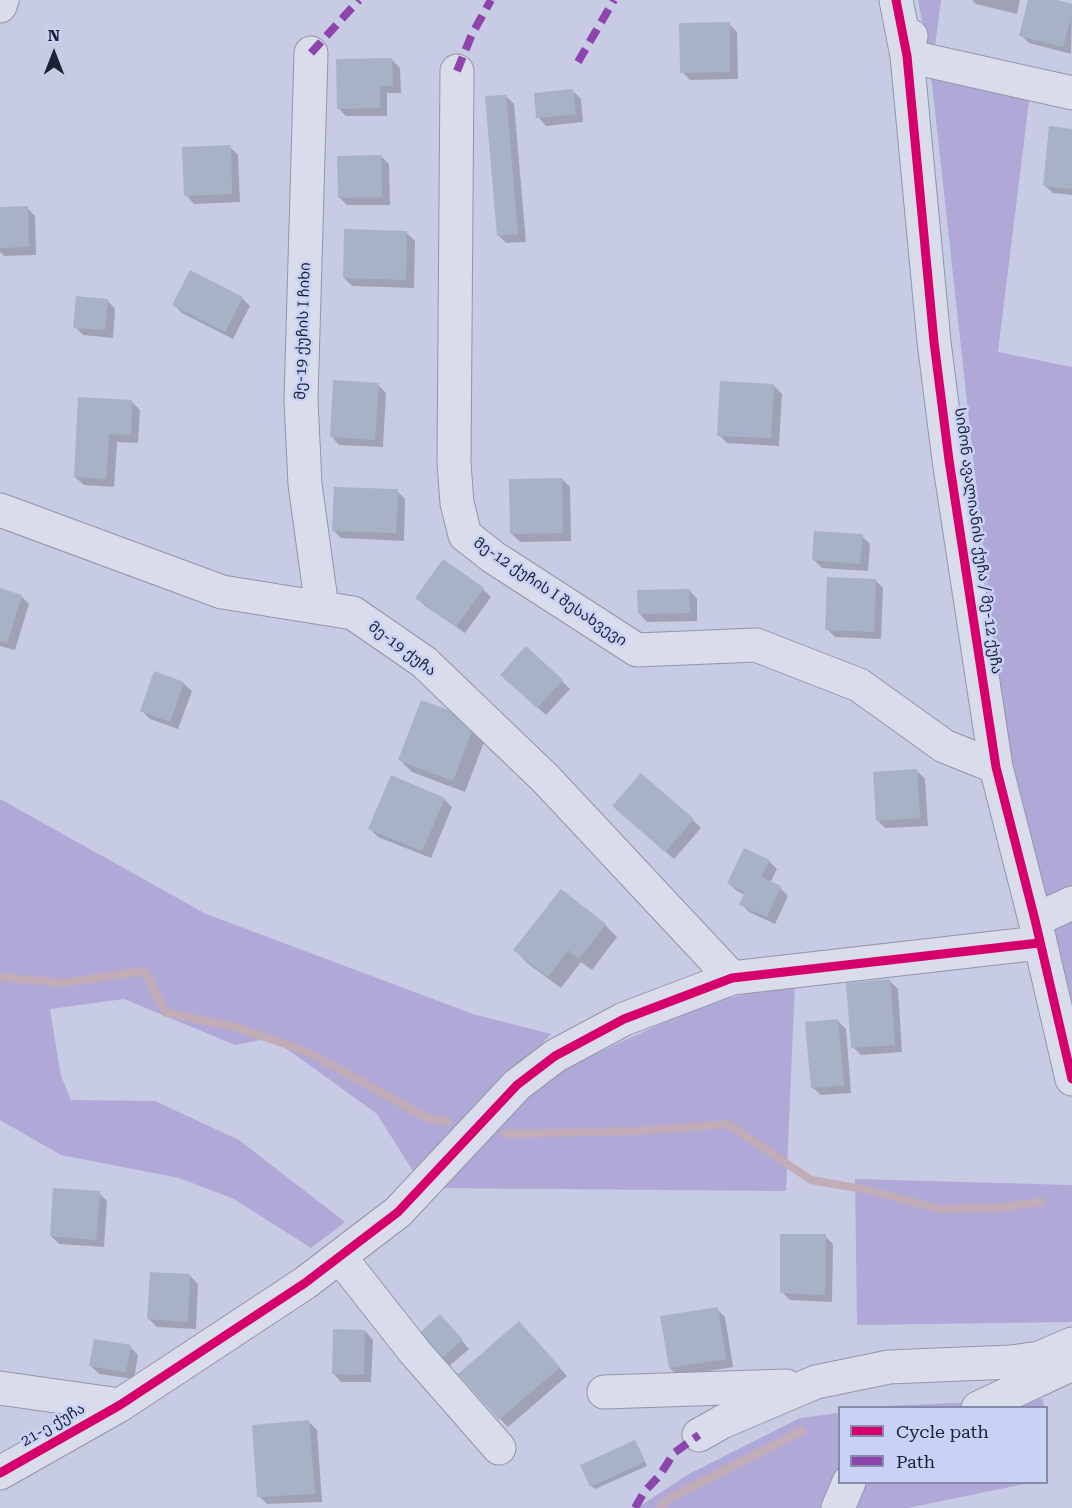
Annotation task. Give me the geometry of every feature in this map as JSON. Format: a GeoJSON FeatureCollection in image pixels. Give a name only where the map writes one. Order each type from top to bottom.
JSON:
{"type":"FeatureCollection","features":[{"type":"Feature","properties":{"kind":"street"},"geometry":{"type":"LineString","coordinates":[[0,6],[2,0]]}},
{"type":"Feature","properties":{"kind":"street","name":"სიმონ ავალიანის ქუჩა / მე-12 ქუჩა"},"geometry":{"type":"LineString","coordinates":[[896,0],[907,56],[934,342],[996,767],[1072,1079]]}},
{"type":"Feature","properties":{"kind":"street"},"geometry":{"type":"LineString","coordinates":[[918,0],[907,56],[1072,93]]}},
{"type":"Feature","properties":{"kind":"street","name":"მე-19 ქუჩის I ჩიხი"},"geometry":{"type":"LineString","coordinates":[[311,53],[301,400],[305,484],[322,608]]}},
{"type":"Feature","properties":{"kind":"street","name":"მე-12 ქუჩის I შესახვევი"},"geometry":{"type":"LineString","coordinates":[[457,71],[454,463],[457,503],[465,535],[493,556],[637,650],[756,645],[859,685],[944,746],[996,767]]}},
{"type":"Feature","properties":{"kind":"street","name":"მე-19 ქუჩა"},"geometry":{"type":"LineString","coordinates":[[0,510],[222,592],[353,613],[424,662],[546,779],[732,978]]}},
{"type":"Feature","properties":{"kind":"street","name":"21-ე ქუჩა"},"geometry":{"type":"LineString","coordinates":[[0,1473],[120,1405],[305,1283],[398,1212],[517,1085],[555,1056],[624,1018],[732,978],[1037,931],[1072,903]]}},
{"type":"Feature","properties":{"kind":"street"},"geometry":{"type":"LineString","coordinates":[[340,1257],[414,1351],[499,1448]]}},
{"type":"Feature","properties":{"kind":"street"},"geometry":{"type":"LineString","coordinates":[[604,1392],[782,1387],[889,1367],[1011,1362],[1039,1358],[1072,1344]]}},
{"type":"Feature","properties":{"kind":"street"},"geometry":{"type":"LineString","coordinates":[[980,1406],[1072,1364]]}},
{"type":"Feature","properties":{"kind":"street"},"geometry":{"type":"LineString","coordinates":[[699,1435],[722,1422],[816,1382]]}},
{"type":"Feature","properties":{"kind":"street"},"geometry":{"type":"LineString","coordinates":[[0,1388],[120,1405]]}},
{"type":"Feature","properties":{"kind":"street"},"geometry":{"type":"LineString","coordinates":[[838,1508],[848,1484]]}},
{"type":"Feature","properties":{"kind":"shaded area"},"geometry":{"type":"Polygon","coordinates":[[[918,0],[941,0],[935,47],[1072,78],[1072,109],[1029,101],[998,352],[1072,367],[1072,1038],[1059,947],[1023,804],[1005,746],[929,57],[918,0]]]}},
{"type":"Feature","properties":{"kind":"shaded area"},"geometry":{"type":"Polygon","coordinates":[[[0,799],[206,914],[473,1014],[551,1034],[417,1183],[334,1257],[90,1412],[0,1461],[0,1455],[75,1416],[295,1279],[363,1228],[416,1176],[377,1114],[272,1038],[235,1045],[124,999],[50,1009],[61,1076],[71,1100],[155,1101],[239,1140],[345,1222],[311,1248],[234,1199],[179,1178],[61,1155],[0,1120],[0,799]]]}},
{"type":"Feature","properties":{"kind":"shaded area"},"geometry":{"type":"Polygon","coordinates":[[[795,983],[786,1191],[432,1188],[532,1083],[706,1003],[795,983]]]}},
{"type":"Feature","properties":{"kind":"shaded area"},"geometry":{"type":"Polygon","coordinates":[[[855,1179],[1072,1185],[1072,1322],[857,1325],[855,1179]]]}},
{"type":"Feature","properties":{"kind":"shaded area"},"geometry":{"type":"Polygon","coordinates":[[[1043,1399],[1044,1406],[886,1406],[1043,1399]]]}},
{"type":"Feature","properties":{"kind":"shaded area"},"geometry":{"type":"Polygon","coordinates":[[[838,1413],[838,1484],[1024,1484],[908,1508],[637,1508],[687,1475],[800,1418],[838,1413]]]}},
{"type":"Feature","properties":{"kind":"building"},"geometry":{"type":"Polygon","coordinates":[[[1028,0],[1057,0],[1072,4],[1063,47],[1019,36],[1028,0]]]}},
{"type":"Feature","properties":{"kind":"building"},"geometry":{"type":"Polygon","coordinates":[[[730,22],[730,72],[680,73],[679,23],[730,22]]]}},
{"type":"Feature","properties":{"kind":"building"},"geometry":{"type":"Polygon","coordinates":[[[392,58],[393,86],[380,86],[380,108],[337,109],[336,59],[392,58]]]}},
{"type":"Feature","properties":{"kind":"building"},"geometry":{"type":"Polygon","coordinates":[[[573,89],[576,114],[536,118],[534,93],[573,89]]]}},
{"type":"Feature","properties":{"kind":"building"},"geometry":{"type":"Polygon","coordinates":[[[506,95],[518,234],[497,236],[485,96],[506,95]]]}},
{"type":"Feature","properties":{"kind":"building"},"geometry":{"type":"Polygon","coordinates":[[[1049,126],[1072,129],[1072,189],[1043,186],[1049,126]]]}},
{"type":"Feature","properties":{"kind":"building"},"geometry":{"type":"Polygon","coordinates":[[[231,145],[232,194],[184,196],[182,147],[231,145]]]}},
{"type":"Feature","properties":{"kind":"building"},"geometry":{"type":"Polygon","coordinates":[[[381,155],[382,197],[338,198],[337,156],[381,155]]]}},
{"type":"Feature","properties":{"kind":"building"},"geometry":{"type":"Polygon","coordinates":[[[28,206],[29,247],[0,248],[0,207],[28,206]]]}},
{"type":"Feature","properties":{"kind":"building"},"geometry":{"type":"Polygon","coordinates":[[[344,229],[407,231],[406,280],[343,278],[344,229]]]}},
{"type":"Feature","properties":{"kind":"building"},"geometry":{"type":"Polygon","coordinates":[[[190,270],[243,297],[225,332],[172,305],[190,270]]]}},
{"type":"Feature","properties":{"kind":"building"},"geometry":{"type":"Polygon","coordinates":[[[76,296],[108,299],[105,330],[73,328],[76,296]]]}},
{"type":"Feature","properties":{"kind":"building"},"geometry":{"type":"Polygon","coordinates":[[[333,380],[379,383],[375,440],[330,437],[333,380]]]}},
{"type":"Feature","properties":{"kind":"building"},"geometry":{"type":"Polygon","coordinates":[[[720,381],[774,384],[771,438],[717,436],[720,381]]]}},
{"type":"Feature","properties":{"kind":"building"},"geometry":{"type":"Polygon","coordinates":[[[78,397],[132,400],[131,435],[109,434],[106,479],[74,477],[78,397]]]}},
{"type":"Feature","properties":{"kind":"building"},"geometry":{"type":"Polygon","coordinates":[[[562,478],[563,533],[510,534],[509,479],[562,478]]]}},
{"type":"Feature","properties":{"kind":"building"},"geometry":{"type":"Polygon","coordinates":[[[334,487],[398,489],[396,533],[332,531],[334,487]]]}},
{"type":"Feature","properties":{"kind":"building"},"geometry":{"type":"Polygon","coordinates":[[[814,531],[863,534],[860,564],[812,560],[814,531]]]}},
{"type":"Feature","properties":{"kind":"building"},"geometry":{"type":"Polygon","coordinates":[[[443,559],[484,588],[456,627],[415,598],[443,559]]]}},
{"type":"Feature","properties":{"kind":"building"},"geometry":{"type":"Polygon","coordinates":[[[827,577],[876,579],[874,632],[825,630],[827,577]]]}},
{"type":"Feature","properties":{"kind":"building"},"geometry":{"type":"Polygon","coordinates":[[[0,588],[22,595],[7,643],[0,641],[0,588]]]}},
{"type":"Feature","properties":{"kind":"building"},"geometry":{"type":"Polygon","coordinates":[[[689,589],[690,613],[638,614],[637,590],[689,589]]]}},
{"type":"Feature","properties":{"kind":"building"},"geometry":{"type":"Polygon","coordinates":[[[526,646],[563,680],[537,708],[500,675],[526,646]]]}},
{"type":"Feature","properties":{"kind":"building"},"geometry":{"type":"Polygon","coordinates":[[[154,671],[184,682],[170,722],[140,711],[154,671]]]}},
{"type":"Feature","properties":{"kind":"building"},"geometry":{"type":"Polygon","coordinates":[[[421,700],[476,720],[453,781],[398,760],[421,700]]]}},
{"type":"Feature","properties":{"kind":"building"},"geometry":{"type":"Polygon","coordinates":[[[917,769],[920,818],[876,821],[873,772],[917,769]]]}},
{"type":"Feature","properties":{"kind":"building"},"geometry":{"type":"Polygon","coordinates":[[[641,773],[694,819],[665,852],[612,806],[641,773]]]}},
{"type":"Feature","properties":{"kind":"building"},"geometry":{"type":"Polygon","coordinates":[[[391,775],[445,798],[422,851],[368,829],[391,775]]]}},
{"type":"Feature","properties":{"kind":"building"},"geometry":{"type":"Polygon","coordinates":[[[744,848],[770,860],[761,877],[781,886],[767,917],[739,905],[745,892],[727,883],[744,848]]]}},
{"type":"Feature","properties":{"kind":"building"},"geometry":{"type":"Polygon","coordinates":[[[561,889],[606,924],[579,959],[568,950],[548,977],[513,950],[561,889]]]}},
{"type":"Feature","properties":{"kind":"building"},"geometry":{"type":"Polygon","coordinates":[[[890,979],[895,1045],[851,1048],[846,983],[890,979]]]}},
{"type":"Feature","properties":{"kind":"building"},"geometry":{"type":"Polygon","coordinates":[[[838,1019],[844,1085],[811,1088],[805,1022],[838,1019]]]}},
{"type":"Feature","properties":{"kind":"building"},"geometry":{"type":"Polygon","coordinates":[[[53,1188],[100,1191],[96,1240],[50,1236],[53,1188]]]}},
{"type":"Feature","properties":{"kind":"building"},"geometry":{"type":"Polygon","coordinates":[[[780,1234],[826,1234],[825,1295],[780,1293],[780,1234]]]}},
{"type":"Feature","properties":{"kind":"building"},"geometry":{"type":"Polygon","coordinates":[[[150,1272],[190,1274],[188,1322],[147,1319],[150,1272]]]}},
{"type":"Feature","properties":{"kind":"building"},"geometry":{"type":"Polygon","coordinates":[[[718,1307],[726,1359],[669,1368],[660,1316],[718,1307]]]}},
{"type":"Feature","properties":{"kind":"building"},"geometry":{"type":"Polygon","coordinates":[[[440,1314],[463,1340],[438,1361],[416,1336],[440,1314]]]}},
{"type":"Feature","properties":{"kind":"building"},"geometry":{"type":"Polygon","coordinates":[[[519,1321],[560,1367],[499,1420],[458,1374],[519,1321]]]}},
{"type":"Feature","properties":{"kind":"building"},"geometry":{"type":"Polygon","coordinates":[[[333,1329],[365,1330],[364,1375],[332,1374],[333,1329]]]}},
{"type":"Feature","properties":{"kind":"building"},"geometry":{"type":"Polygon","coordinates":[[[94,1339],[131,1345],[126,1372],[89,1366],[94,1339]]]}},
{"type":"Feature","properties":{"kind":"building"},"geometry":{"type":"Polygon","coordinates":[[[309,1420],[315,1494],[257,1497],[252,1425],[309,1420]]]}},
{"type":"Feature","properties":{"kind":"building"},"geometry":{"type":"Polygon","coordinates":[[[635,1440],[645,1462],[590,1487],[580,1465],[635,1440]]]}},
{"type":"Feature","properties":{"kind":"waterway"},"geometry":{"type":"LineString","coordinates":[[0,977],[63,983],[145,971],[166,1013],[236,1027],[308,1052],[427,1118],[448,1122]]}},
{"type":"Feature","properties":{"kind":"waterway"},"geometry":{"type":"LineString","coordinates":[[505,1134],[638,1131],[728,1124],[811,1180],[868,1190],[940,1209],[995,1208],[1041,1202]]}},
{"type":"Feature","properties":{"kind":"waterway"},"geometry":{"type":"LineString","coordinates":[[660,1508],[668,1499],[802,1431]]}},
{"type":"Feature","properties":{"kind":"marked path"},"geometry":{"type":"LineString","coordinates":[[311,53],[359,0]]}},
{"type":"Feature","properties":{"kind":"marked path"},"geometry":{"type":"LineString","coordinates":[[457,71],[472,34],[491,0]]}},
{"type":"Feature","properties":{"kind":"marked path"},"geometry":{"type":"LineString","coordinates":[[578,62],[614,0]]}},
{"type":"Feature","properties":{"kind":"marked path"},"geometry":{"type":"LineString","coordinates":[[635,1508],[644,1492],[660,1475],[674,1453],[699,1435]]}},
{"type":"Feature","properties":{"kind":"cycle path"},"geometry":{"type":"LineString","coordinates":[[896,0],[907,56],[934,342],[949,460],[996,767],[1072,1079]]}},
{"type":"Feature","properties":{"kind":"cycle path"},"geometry":{"type":"LineString","coordinates":[[0,1473],[120,1405],[305,1283],[398,1212],[517,1085],[555,1056],[624,1019],[732,978],[1039,943]]}}]}
